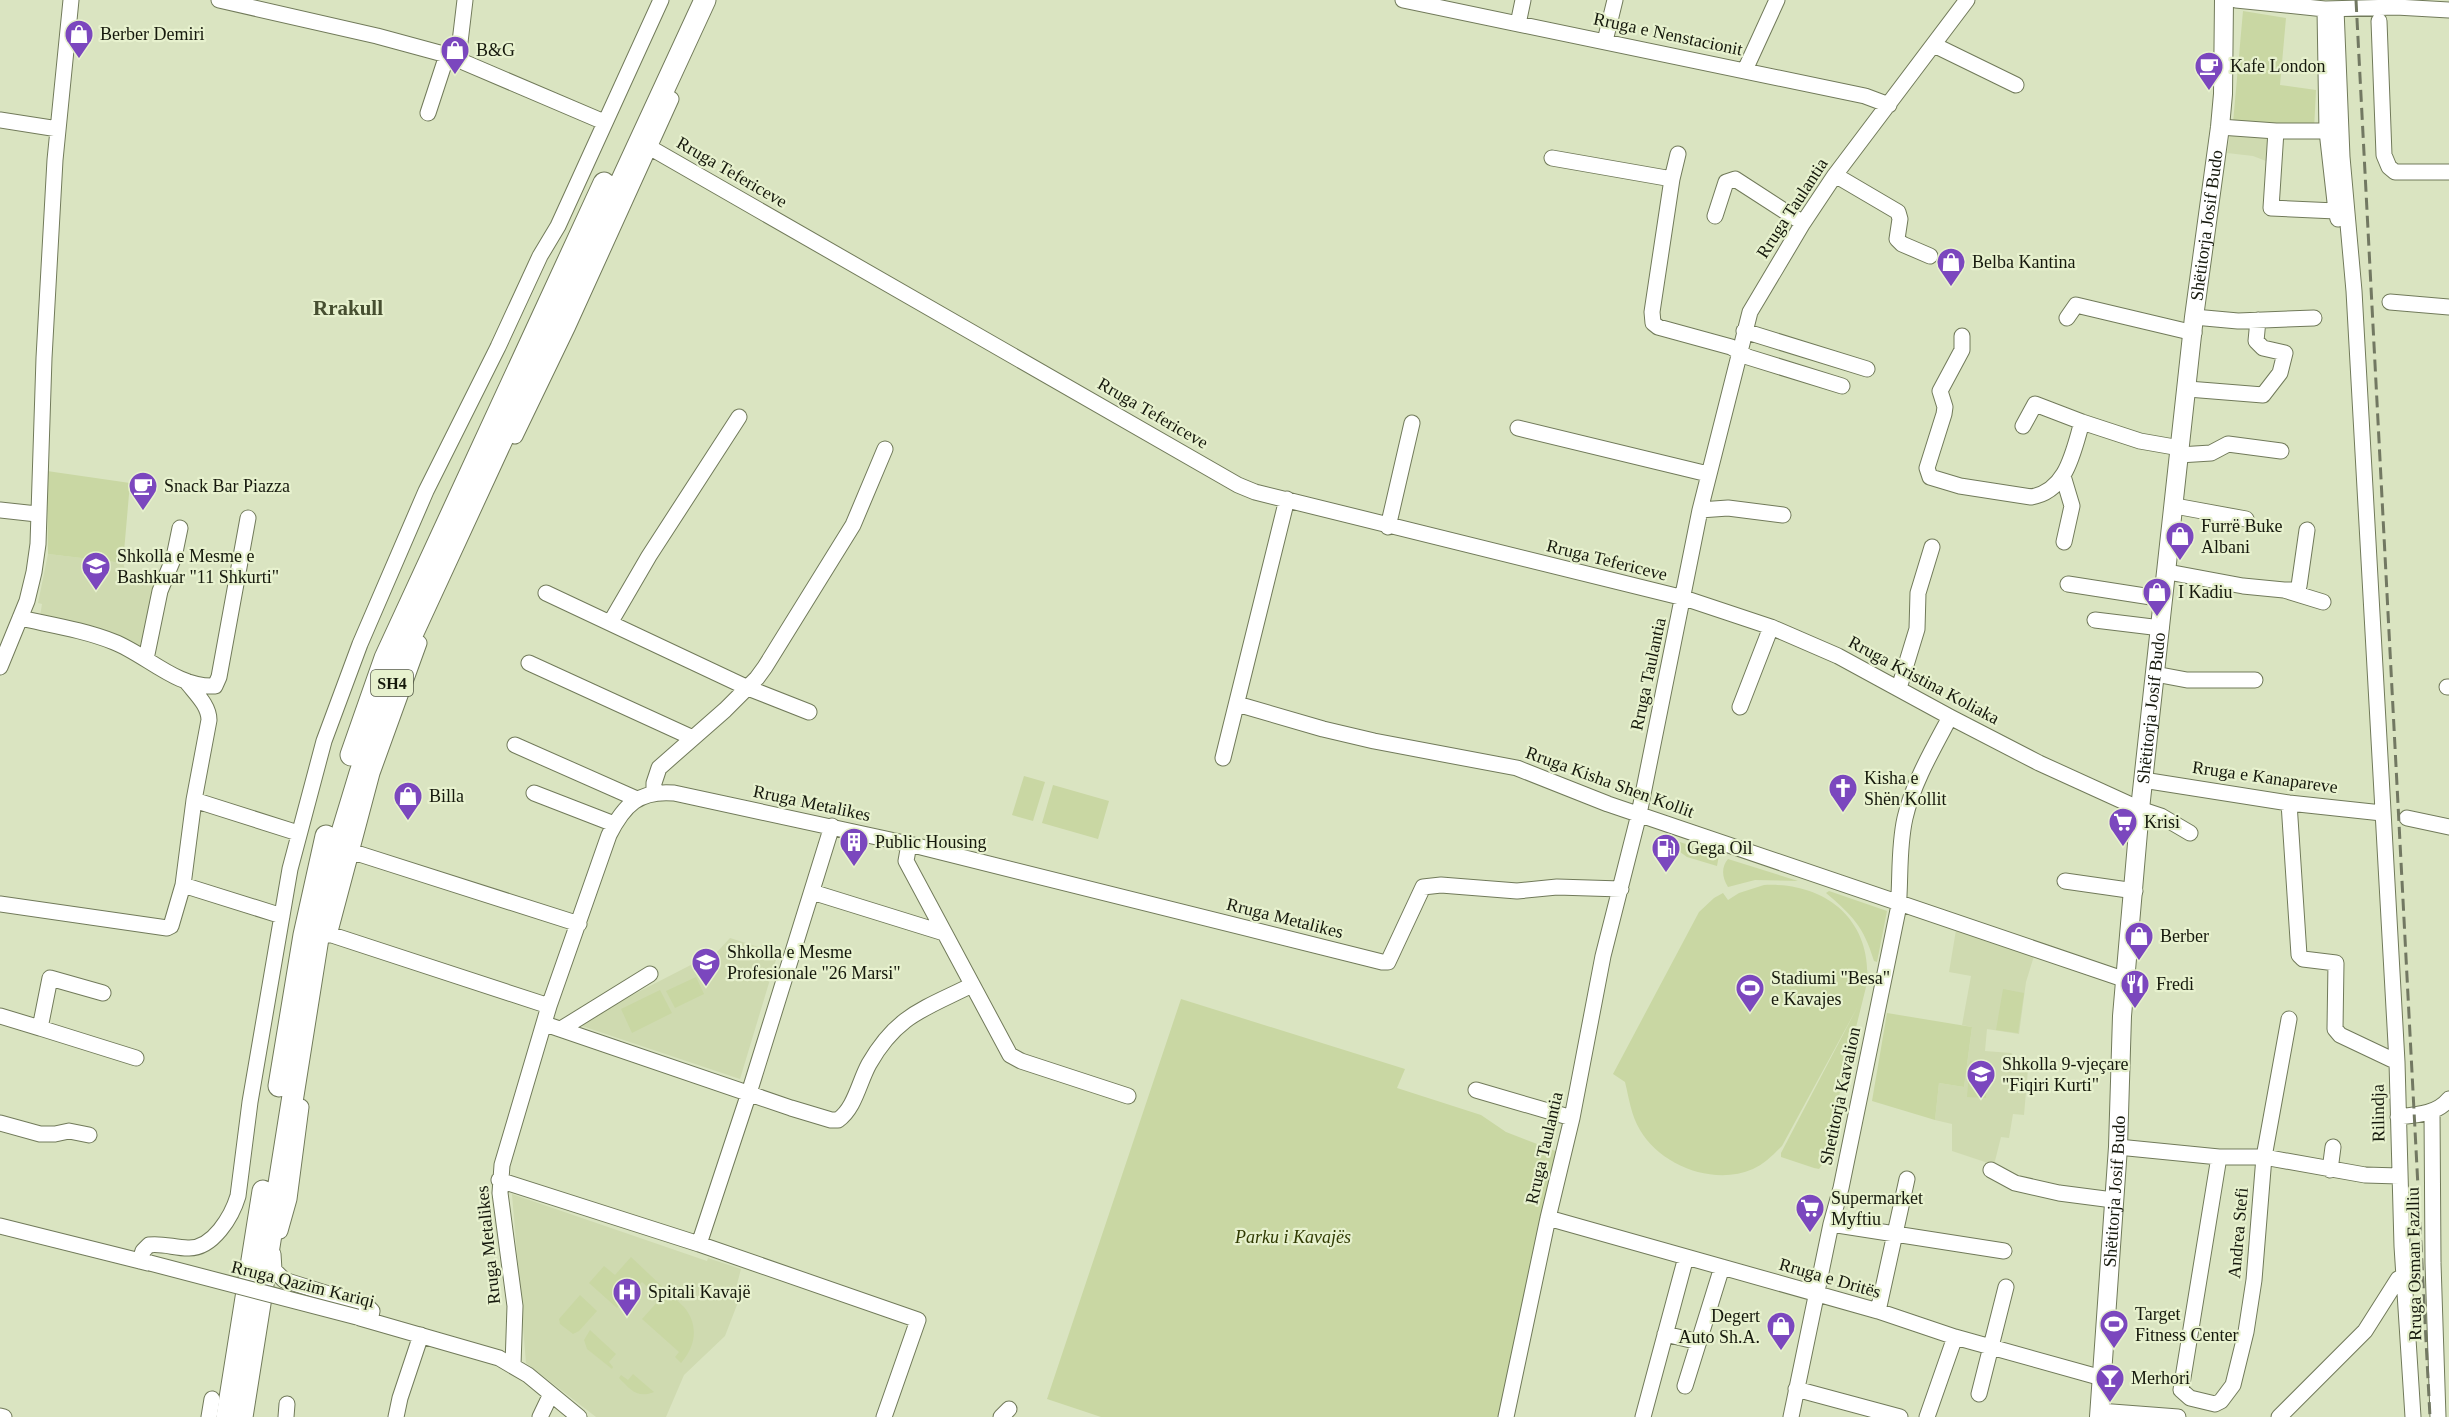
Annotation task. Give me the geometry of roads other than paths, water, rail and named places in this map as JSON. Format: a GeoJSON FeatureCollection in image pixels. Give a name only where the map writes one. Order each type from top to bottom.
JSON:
{"type":"FeatureCollection","features":[{"type":"Feature","properties":{"kind":"highway","name":"SH4"},"geometry":{"type":"LineString","coordinates":[[227,1417],[304,935],[330,824],[354,746],[385,657],[689,0]]}},
{"type":"Feature","properties":{"kind":"highway","name":"SH4"},"geometry":{"type":"LineString","coordinates":[[242,1417],[318,938],[343,829],[360,773],[399,663],[705,0]]}},
{"type":"Feature","properties":{"kind":"highway"},"geometry":{"type":"LineString","coordinates":[[681,50],[691,42],[712,0]]}},
{"type":"Feature","properties":{"kind":"main road","name":"Shëtitorja Josif Budo"},"geometry":{"type":"LineString","coordinates":[[2099,1414],[2118,1147],[2122,1016],[2135,891],[2140,809],[2194,325],[2220,127],[2223,94],[2224,0]]}},
{"type":"Feature","properties":{"kind":"street"},"geometry":{"type":"LineString","coordinates":[[0,667],[6,631],[20,618],[34,572],[38,544],[37,514],[44,358],[58,129],[71,0]]}},
{"type":"Feature","properties":{"kind":"street"},"geometry":{"type":"LineString","coordinates":[[219,0],[237,2],[377,36],[453,57],[604,122]]}},
{"type":"Feature","properties":{"kind":"street"},"geometry":{"type":"LineString","coordinates":[[428,113],[453,57],[465,0]]}},
{"type":"Feature","properties":{"kind":"street"},"geometry":{"type":"LineString","coordinates":[[145,1262],[143,1251],[149,1245],[189,1248],[200,1246],[225,1223],[234,1210],[238,1196],[250,1102],[298,833],[336,707],[386,579],[426,491],[498,347],[540,256],[558,226],[661,0]]}},
{"type":"Feature","properties":{"kind":"street"},"geometry":{"type":"LineString","coordinates":[[363,1319],[372,1311],[367,1306],[284,1280],[273,1270],[272,1263],[289,1199],[308,1043],[329,934],[350,851],[384,740],[431,611],[568,326],[712,0]]}},
{"type":"Feature","properties":{"kind":"street","name":"Rruga e Nenstacionit"},"geometry":{"type":"LineString","coordinates":[[1403,0],[1605,41],[1647,52],[1745,70],[1865,96],[1888,105]]}},
{"type":"Feature","properties":{"kind":"street"},"geometry":{"type":"LineString","coordinates":[[1518,24],[1523,0]]}},
{"type":"Feature","properties":{"kind":"street"},"geometry":{"type":"LineString","coordinates":[[1605,41],[1615,0]]}},
{"type":"Feature","properties":{"kind":"street"},"geometry":{"type":"LineString","coordinates":[[1745,70],[1777,0]]}},
{"type":"Feature","properties":{"kind":"street","name":"Rruga Taulantia"},"geometry":{"type":"LineString","coordinates":[[1506,1417],[1548,1218],[1572,1118],[1603,956],[1639,814],[1700,510],[1744,331],[1759,294],[1835,175],[1967,0]]}},
{"type":"Feature","properties":{"kind":"street"},"geometry":{"type":"LineString","coordinates":[[2236,0],[2330,9],[2396,3],[2449,10]]}},
{"type":"Feature","properties":{"kind":"street"},"geometry":{"type":"LineString","coordinates":[[2330,9],[2327,131],[2336,211],[2344,248]]}},
{"type":"Feature","properties":{"kind":"street"},"geometry":{"type":"LineString","coordinates":[[2330,9],[2354,291],[2397,1062]]}},
{"type":"Feature","properties":{"kind":"street"},"geometry":{"type":"LineString","coordinates":[[2379,21],[2385,155],[2389,167],[2395,172],[2449,172]]}},
{"type":"Feature","properties":{"kind":"street"},"geometry":{"type":"LineString","coordinates":[[1934,45],[2016,85]]}},
{"type":"Feature","properties":{"kind":"street"},"geometry":{"type":"LineString","coordinates":[[0,120],[58,129]]}},
{"type":"Feature","properties":{"kind":"street"},"geometry":{"type":"LineString","coordinates":[[2220,127],[2276,131],[2327,131]]}},
{"type":"Feature","properties":{"kind":"street"},"geometry":{"type":"LineString","coordinates":[[2276,131],[2271,208],[2336,211]]}},
{"type":"Feature","properties":{"kind":"street","name":"Rruga Tefericeve"},"geometry":{"type":"LineString","coordinates":[[649,147],[1238,485],[1272,498],[1287,499],[1388,527],[1684,598]]}},
{"type":"Feature","properties":{"kind":"street"},"geometry":{"type":"LineString","coordinates":[[1678,154],[1672,179],[1652,312],[1653,323],[1664,329],[1731,347],[1748,357],[1842,386]]}},
{"type":"Feature","properties":{"kind":"street"},"geometry":{"type":"LineString","coordinates":[[1552,158],[1672,179]]}},
{"type":"Feature","properties":{"kind":"street"},"geometry":{"type":"LineString","coordinates":[[1835,175],[1898,212],[1900,219],[1897,239],[1902,244],[1930,256]]}},
{"type":"Feature","properties":{"kind":"street"},"geometry":{"type":"LineString","coordinates":[[1715,216],[1726,182],[1735,179],[1803,223]]}},
{"type":"Feature","properties":{"kind":"street"},"geometry":{"type":"LineString","coordinates":[[2390,302],[2449,307]]}},
{"type":"Feature","properties":{"kind":"street"},"geometry":{"type":"LineString","coordinates":[[2067,318],[2076,305],[2194,325],[2314,318]]}},
{"type":"Feature","properties":{"kind":"street"},"geometry":{"type":"LineString","coordinates":[[2188,389],[2263,395],[2280,373],[2285,353],[2263,348],[2256,341],[2258,320]]}},
{"type":"Feature","properties":{"kind":"street"},"geometry":{"type":"LineString","coordinates":[[1744,331],[1867,369]]}},
{"type":"Feature","properties":{"kind":"street"},"geometry":{"type":"LineString","coordinates":[[1962,336],[1962,350],[1940,391],[1945,407],[1944,414],[1927,474],[1936,480],[1960,486],[2031,497],[2042,496],[2051,489],[2068,468],[2082,422]]}},
{"type":"Feature","properties":{"kind":"street"},"geometry":{"type":"LineString","coordinates":[[2023,426],[2035,404],[2082,422],[2180,452],[2211,453],[2228,444],[2281,451]]}},
{"type":"Feature","properties":{"kind":"street"},"geometry":{"type":"LineString","coordinates":[[610,623],[649,556],[739,417]]}},
{"type":"Feature","properties":{"kind":"street"},"geometry":{"type":"LineString","coordinates":[[1388,527],[1412,423]]}},
{"type":"Feature","properties":{"kind":"street"},"geometry":{"type":"LineString","coordinates":[[1518,428],[1708,474]]}},
{"type":"Feature","properties":{"kind":"street"},"geometry":{"type":"LineString","coordinates":[[654,793],[654,783],[659,768],[748,688],[765,667],[853,525],[885,449]]}},
{"type":"Feature","properties":{"kind":"street"},"geometry":{"type":"LineString","coordinates":[[2063,476],[2072,506],[2064,542]]}},
{"type":"Feature","properties":{"kind":"street"},"geometry":{"type":"LineString","coordinates":[[1223,758],[1287,499]]}},
{"type":"Feature","properties":{"kind":"street"},"geometry":{"type":"LineString","coordinates":[[2175,506],[2246,519]]}},
{"type":"Feature","properties":{"kind":"street"},"geometry":{"type":"LineString","coordinates":[[1700,510],[1728,508],[1783,514]]}},
{"type":"Feature","properties":{"kind":"street"},"geometry":{"type":"LineString","coordinates":[[0,510],[37,514]]}},
{"type":"Feature","properties":{"kind":"street"},"geometry":{"type":"LineString","coordinates":[[20,618],[96,636],[115,643],[186,681],[203,686],[215,686],[248,518]]}},
{"type":"Feature","properties":{"kind":"street"},"geometry":{"type":"LineString","coordinates":[[146,659],[156,606],[174,557],[180,528]]}},
{"type":"Feature","properties":{"kind":"street"},"geometry":{"type":"LineString","coordinates":[[2168,572],[2243,586],[2296,590],[2299,586],[2307,530]]}},
{"type":"Feature","properties":{"kind":"street"},"geometry":{"type":"LineString","coordinates":[[1899,688],[1917,629],[1918,593],[1932,547]]}},
{"type":"Feature","properties":{"kind":"street"},"geometry":{"type":"LineString","coordinates":[[2068,584],[2164,599]]}},
{"type":"Feature","properties":{"kind":"street"},"geometry":{"type":"LineString","coordinates":[[2284,590],[2323,602]]}},
{"type":"Feature","properties":{"kind":"street"},"geometry":{"type":"LineString","coordinates":[[546,593],[748,688],[809,712]]}},
{"type":"Feature","properties":{"kind":"street","name":"Rruga Kristina Koliaka"},"geometry":{"type":"LineString","coordinates":[[1684,598],[1771,627],[1838,656],[2039,762],[2140,809],[2162,816],[2190,833]]}},
{"type":"Feature","properties":{"kind":"street"},"geometry":{"type":"LineString","coordinates":[[2096,620],[2161,628]]}},
{"type":"Feature","properties":{"kind":"street"},"geometry":{"type":"LineString","coordinates":[[1740,707],[1771,627]]}},
{"type":"Feature","properties":{"kind":"street"},"geometry":{"type":"LineString","coordinates":[[529,663],[693,738]]}},
{"type":"Feature","properties":{"kind":"street"},"geometry":{"type":"LineString","coordinates":[[2155,674],[2187,680],[2255,680]]}},
{"type":"Feature","properties":{"kind":"street"},"geometry":{"type":"LineString","coordinates":[[0,904],[167,928],[174,922],[183,885],[209,712],[186,681]]}},
{"type":"Feature","properties":{"kind":"street","name":"Rruga Kisha Shen Kollit"},"geometry":{"type":"LineString","coordinates":[[1237,704],[1364,739],[1517,768],[1639,814],[2126,980]]}},
{"type":"Feature","properties":{"kind":"street","name":"Shetitorja Kavalion"},"geometry":{"type":"LineString","coordinates":[[1791,1417],[1831,1224],[1841,1188],[1899,903],[1899,867],[1905,817],[1918,781],[1950,717]]}},
{"type":"Feature","properties":{"kind":"street"},"geometry":{"type":"LineString","coordinates":[[515,745],[637,799]]}},
{"type":"Feature","properties":{"kind":"street","name":"Rruga e Kanapareve"},"geometry":{"type":"LineString","coordinates":[[2143,780],[2289,803],[2382,813]]}},
{"type":"Feature","properties":{"kind":"street"},"geometry":{"type":"LineString","coordinates":[[534,793],[614,824]]}},
{"type":"Feature","properties":{"kind":"street","name":"Rruga Metalikes"},"geometry":{"type":"LineString","coordinates":[[513,1365],[515,1306],[499,1180],[549,1006],[614,824],[626,807],[637,799],[654,793],[674,793],[832,826],[1382,962],[1388,962],[1423,887],[1441,885],[1510,891],[1557,887],[1621,889]]}},
{"type":"Feature","properties":{"kind":"street"},"geometry":{"type":"LineString","coordinates":[[194,800],[298,833]]}},
{"type":"Feature","properties":{"kind":"street","name":"Rilindja"},"geometry":{"type":"LineString","coordinates":[[2289,803],[2299,955],[2303,959],[2336,963],[2335,1029],[2340,1035],[2397,1062],[2402,1246],[2400,1286],[2413,1417]]}},
{"type":"Feature","properties":{"kind":"street"},"geometry":{"type":"LineString","coordinates":[[2407,818],[2449,827]]}},
{"type":"Feature","properties":{"kind":"street"},"geometry":{"type":"LineString","coordinates":[[699,1244],[749,1093],[832,826]]}},
{"type":"Feature","properties":{"kind":"street"},"geometry":{"type":"LineString","coordinates":[[909,844],[906,861],[1006,1049],[1014,1058],[1128,1096]]}},
{"type":"Feature","properties":{"kind":"street"},"geometry":{"type":"LineString","coordinates":[[350,851],[579,924]]}},
{"type":"Feature","properties":{"kind":"street"},"geometry":{"type":"LineString","coordinates":[[2065,881],[2135,891]]}},
{"type":"Feature","properties":{"kind":"street"},"geometry":{"type":"LineString","coordinates":[[183,885],[282,916]]}},
{"type":"Feature","properties":{"kind":"street"},"geometry":{"type":"LineString","coordinates":[[812,892],[944,933]]}},
{"type":"Feature","properties":{"kind":"street"},"geometry":{"type":"LineString","coordinates":[[329,934],[549,1006]]}},
{"type":"Feature","properties":{"kind":"street"},"geometry":{"type":"LineString","coordinates":[[561,1029],[650,974]]}},
{"type":"Feature","properties":{"kind":"street"},"geometry":{"type":"LineString","coordinates":[[40,1028],[50,978],[103,993]]}},
{"type":"Feature","properties":{"kind":"street"},"geometry":{"type":"LineString","coordinates":[[545,1024],[831,1120],[838,1120],[849,1108],[868,1065],[900,1022],[972,985]]}},
{"type":"Feature","properties":{"kind":"street"},"geometry":{"type":"LineString","coordinates":[[0,1016],[136,1058]]}},
{"type":"Feature","properties":{"kind":"street","name":"Andrea Stefi"},"geometry":{"type":"LineString","coordinates":[[2184,1393],[2215,1404],[2221,1401],[2233,1385],[2241,1360],[2254,1280],[2264,1157],[2289,1019]]}},
{"type":"Feature","properties":{"kind":"street"},"geometry":{"type":"LineString","coordinates":[[1476,1090],[1572,1118]]}},
{"type":"Feature","properties":{"kind":"street"},"geometry":{"type":"LineString","coordinates":[[2398,1117],[2432,1112],[2449,1099]]}},
{"type":"Feature","properties":{"kind":"street","name":"Rruga Osman Fazlliu"},"geometry":{"type":"LineString","coordinates":[[2432,1112],[2433,1274],[2438,1417]]}},
{"type":"Feature","properties":{"kind":"street"},"geometry":{"type":"LineString","coordinates":[[0,1123],[40,1134],[69,1131],[90,1135]]}},
{"type":"Feature","properties":{"kind":"street"},"geometry":{"type":"LineString","coordinates":[[2118,1147],[2219,1157],[2264,1157],[2365,1175],[2399,1176]]}},
{"type":"Feature","properties":{"kind":"street"},"geometry":{"type":"LineString","coordinates":[[2330,1170],[2333,1147]]}},
{"type":"Feature","properties":{"kind":"street"},"geometry":{"type":"LineString","coordinates":[[2099,1414],[2179,1417],[2219,1157]]}},
{"type":"Feature","properties":{"kind":"street"},"geometry":{"type":"LineString","coordinates":[[1991,1170],[2015,1183],[2059,1193],[2113,1200]]}},
{"type":"Feature","properties":{"kind":"street"},"geometry":{"type":"LineString","coordinates":[[1878,1311],[1906,1179]]}},
{"type":"Feature","properties":{"kind":"street"},"geometry":{"type":"LineString","coordinates":[[499,1180],[699,1244],[918,1320],[884,1417]]}},
{"type":"Feature","properties":{"kind":"street","name":"Rruga e Dritës"},"geometry":{"type":"LineString","coordinates":[[1548,1218],[1817,1296],[1878,1311],[1956,1337],[2102,1378]]}},
{"type":"Feature","properties":{"kind":"street"},"geometry":{"type":"LineString","coordinates":[[1831,1224],[2004,1251]]}},
{"type":"Feature","properties":{"kind":"street","name":"Rruga Qazim Kariqi"},"geometry":{"type":"LineString","coordinates":[[0,1226],[363,1319],[481,1352],[513,1365],[579,1417]]}},
{"type":"Feature","properties":{"kind":"street"},"geometry":{"type":"LineString","coordinates":[[2279,1417],[2365,1331],[2400,1286],[2402,1246]]}},
{"type":"Feature","properties":{"kind":"street"},"geometry":{"type":"LineString","coordinates":[[1643,1417],[1686,1257]]}},
{"type":"Feature","properties":{"kind":"street"},"geometry":{"type":"LineString","coordinates":[[1685,1386],[1722,1267]]}},
{"type":"Feature","properties":{"kind":"street"},"geometry":{"type":"LineString","coordinates":[[1979,1395],[2006,1287]]}},
{"type":"Feature","properties":{"kind":"street"},"geometry":{"type":"LineString","coordinates":[[1665,1334],[1699,1342]]}},
{"type":"Feature","properties":{"kind":"street"},"geometry":{"type":"LineString","coordinates":[[396,1417],[421,1335]]}},
{"type":"Feature","properties":{"kind":"street"},"geometry":{"type":"LineString","coordinates":[[1927,1417],[1956,1337]]}},
{"type":"Feature","properties":{"kind":"street"},"geometry":{"type":"LineString","coordinates":[[1796,1389],[1890,1416]]}},
{"type":"Feature","properties":{"kind":"street"},"geometry":{"type":"LineString","coordinates":[[540,1417],[551,1394]]}},
{"type":"Feature","properties":{"kind":"street"},"geometry":{"type":"LineString","coordinates":[[209,1417],[212,1399]]}},
{"type":"Feature","properties":{"kind":"railway"},"geometry":{"type":"LineString","coordinates":[[2356,0],[2430,1417]]}},
{"type":"Feature","properties":{"kind":"place","name":"Berber Demiri"},"geometry":{"type":"Point","coordinates":[79,60]}},
{"type":"Feature","properties":{"kind":"place","name":"B&G"},"geometry":{"type":"Point","coordinates":[455,76]}},
{"type":"Feature","properties":{"kind":"place","name":"Kafe London"},"geometry":{"type":"Point","coordinates":[2209,92]}},
{"type":"Feature","properties":{"kind":"place","name":"Belba Kantina"},"geometry":{"type":"Point","coordinates":[1951,288]}},
{"type":"Feature","properties":{"kind":"place","name":"Snack Bar Piazza"},"geometry":{"type":"Point","coordinates":[143,512]}},
{"type":"Feature","properties":{"kind":"place","name":"Furrë Buke Albani"},"geometry":{"type":"Point","coordinates":[2180,562]}},
{"type":"Feature","properties":{"kind":"place","name":"Shkolla e Mesme e Bashkuar \"11 Shkurti\""},"geometry":{"type":"Point","coordinates":[96,592]}},
{"type":"Feature","properties":{"kind":"place","name":"I Kadiu"},"geometry":{"type":"Point","coordinates":[2157,618]}},
{"type":"Feature","properties":{"kind":"place","name":"Kisha e Shën Kollit"},"geometry":{"type":"Point","coordinates":[1843,814]}},
{"type":"Feature","properties":{"kind":"place","name":"Billa"},"geometry":{"type":"Point","coordinates":[408,822]}},
{"type":"Feature","properties":{"kind":"place","name":"Krisi"},"geometry":{"type":"Point","coordinates":[2123,848]}},
{"type":"Feature","properties":{"kind":"place","name":"Public Housing"},"geometry":{"type":"Point","coordinates":[854,868]}},
{"type":"Feature","properties":{"kind":"place","name":"Gega Oil"},"geometry":{"type":"Point","coordinates":[1666,874]}},
{"type":"Feature","properties":{"kind":"place","name":"Berber"},"geometry":{"type":"Point","coordinates":[2139,962]}},
{"type":"Feature","properties":{"kind":"place","name":"Shkolla e Mesme Profesionale \"26 Marsi\""},"geometry":{"type":"Point","coordinates":[706,988]}},
{"type":"Feature","properties":{"kind":"place","name":"Fredi"},"geometry":{"type":"Point","coordinates":[2135,1010]}},
{"type":"Feature","properties":{"kind":"place","name":"Stadiumi \"Besa\" e Kavajes"},"geometry":{"type":"Point","coordinates":[1750,1014]}},
{"type":"Feature","properties":{"kind":"place","name":"Shkolla 9-vjeçare \"Fiqiri Kurti\""},"geometry":{"type":"Point","coordinates":[1981,1100]}},
{"type":"Feature","properties":{"kind":"place","name":"Supermarket Myftiu"},"geometry":{"type":"Point","coordinates":[1810,1234]}},
{"type":"Feature","properties":{"kind":"place","name":"Spitali Kavajë"},"geometry":{"type":"Point","coordinates":[627,1318]}},
{"type":"Feature","properties":{"kind":"place","name":"Target Fitness Center"},"geometry":{"type":"Point","coordinates":[2114,1350]}},
{"type":"Feature","properties":{"kind":"place","name":"Degert Auto Sh.A."},"geometry":{"type":"Point","coordinates":[1781,1352]}},
{"type":"Feature","properties":{"kind":"place","name":"Merhori"},"geometry":{"type":"Point","coordinates":[2110,1404]}},
{"type":"Feature","properties":{"kind":"district","name":"Rrakull"},"geometry":{"type":"Point","coordinates":[348,308]}},
{"type":"Feature","properties":{"kind":"park label","name":"Parku i Kavajës"},"geometry":{"type":"Point","coordinates":[1293,1237]}}]}
